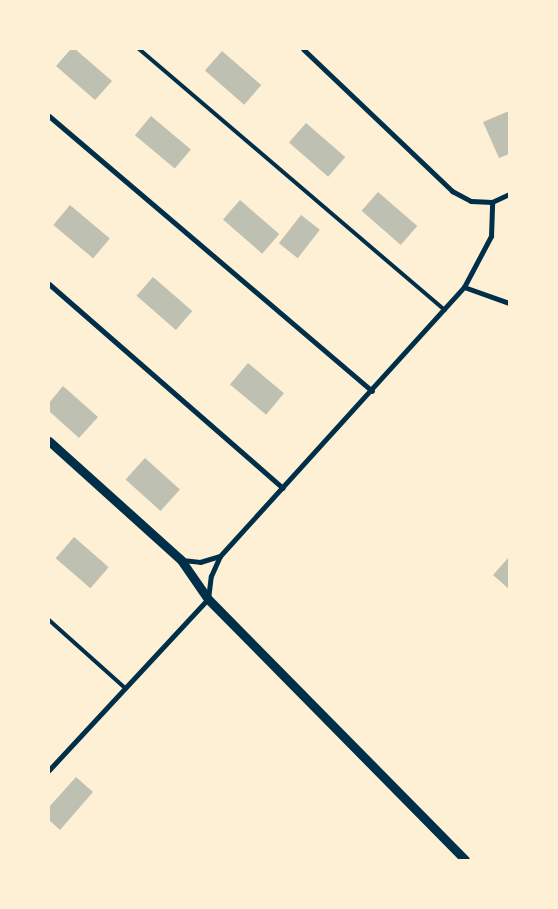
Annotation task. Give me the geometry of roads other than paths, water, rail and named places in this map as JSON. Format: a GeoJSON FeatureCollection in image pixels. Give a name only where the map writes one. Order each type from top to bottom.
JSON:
{"type":"FeatureCollection","features":[{"type":"Feature","properties":{"kind":"street"},"geometry":{"type":"LineString","coordinates":[[303,49],[452,190],[472,201],[492,202],[509,194]]}},
{"type":"Feature","properties":{"kind":"street"},"geometry":{"type":"LineString","coordinates":[[49,116],[372,391]]}},
{"type":"Feature","properties":{"kind":"street"},"geometry":{"type":"LineString","coordinates":[[49,769],[208,599],[211,576],[220,556],[372,391],[464,287],[491,236],[492,202]]}},
{"type":"Feature","properties":{"kind":"street"},"geometry":{"type":"LineString","coordinates":[[49,284],[283,488]]}},
{"type":"Feature","properties":{"kind":"street"},"geometry":{"type":"LineString","coordinates":[[464,287],[509,302]]}},
{"type":"Feature","properties":{"kind":"street"},"geometry":{"type":"LineString","coordinates":[[49,441],[182,560],[208,599],[466,860]]}},
{"type":"Feature","properties":{"kind":"street"},"geometry":{"type":"LineString","coordinates":[[182,560],[200,562],[220,556]]}},
{"type":"Feature","properties":{"kind":"lane"},"geometry":{"type":"LineString","coordinates":[[139,49],[445,310]]}},
{"type":"Feature","properties":{"kind":"lane"},"geometry":{"type":"LineString","coordinates":[[49,620],[125,688]]}}]}
